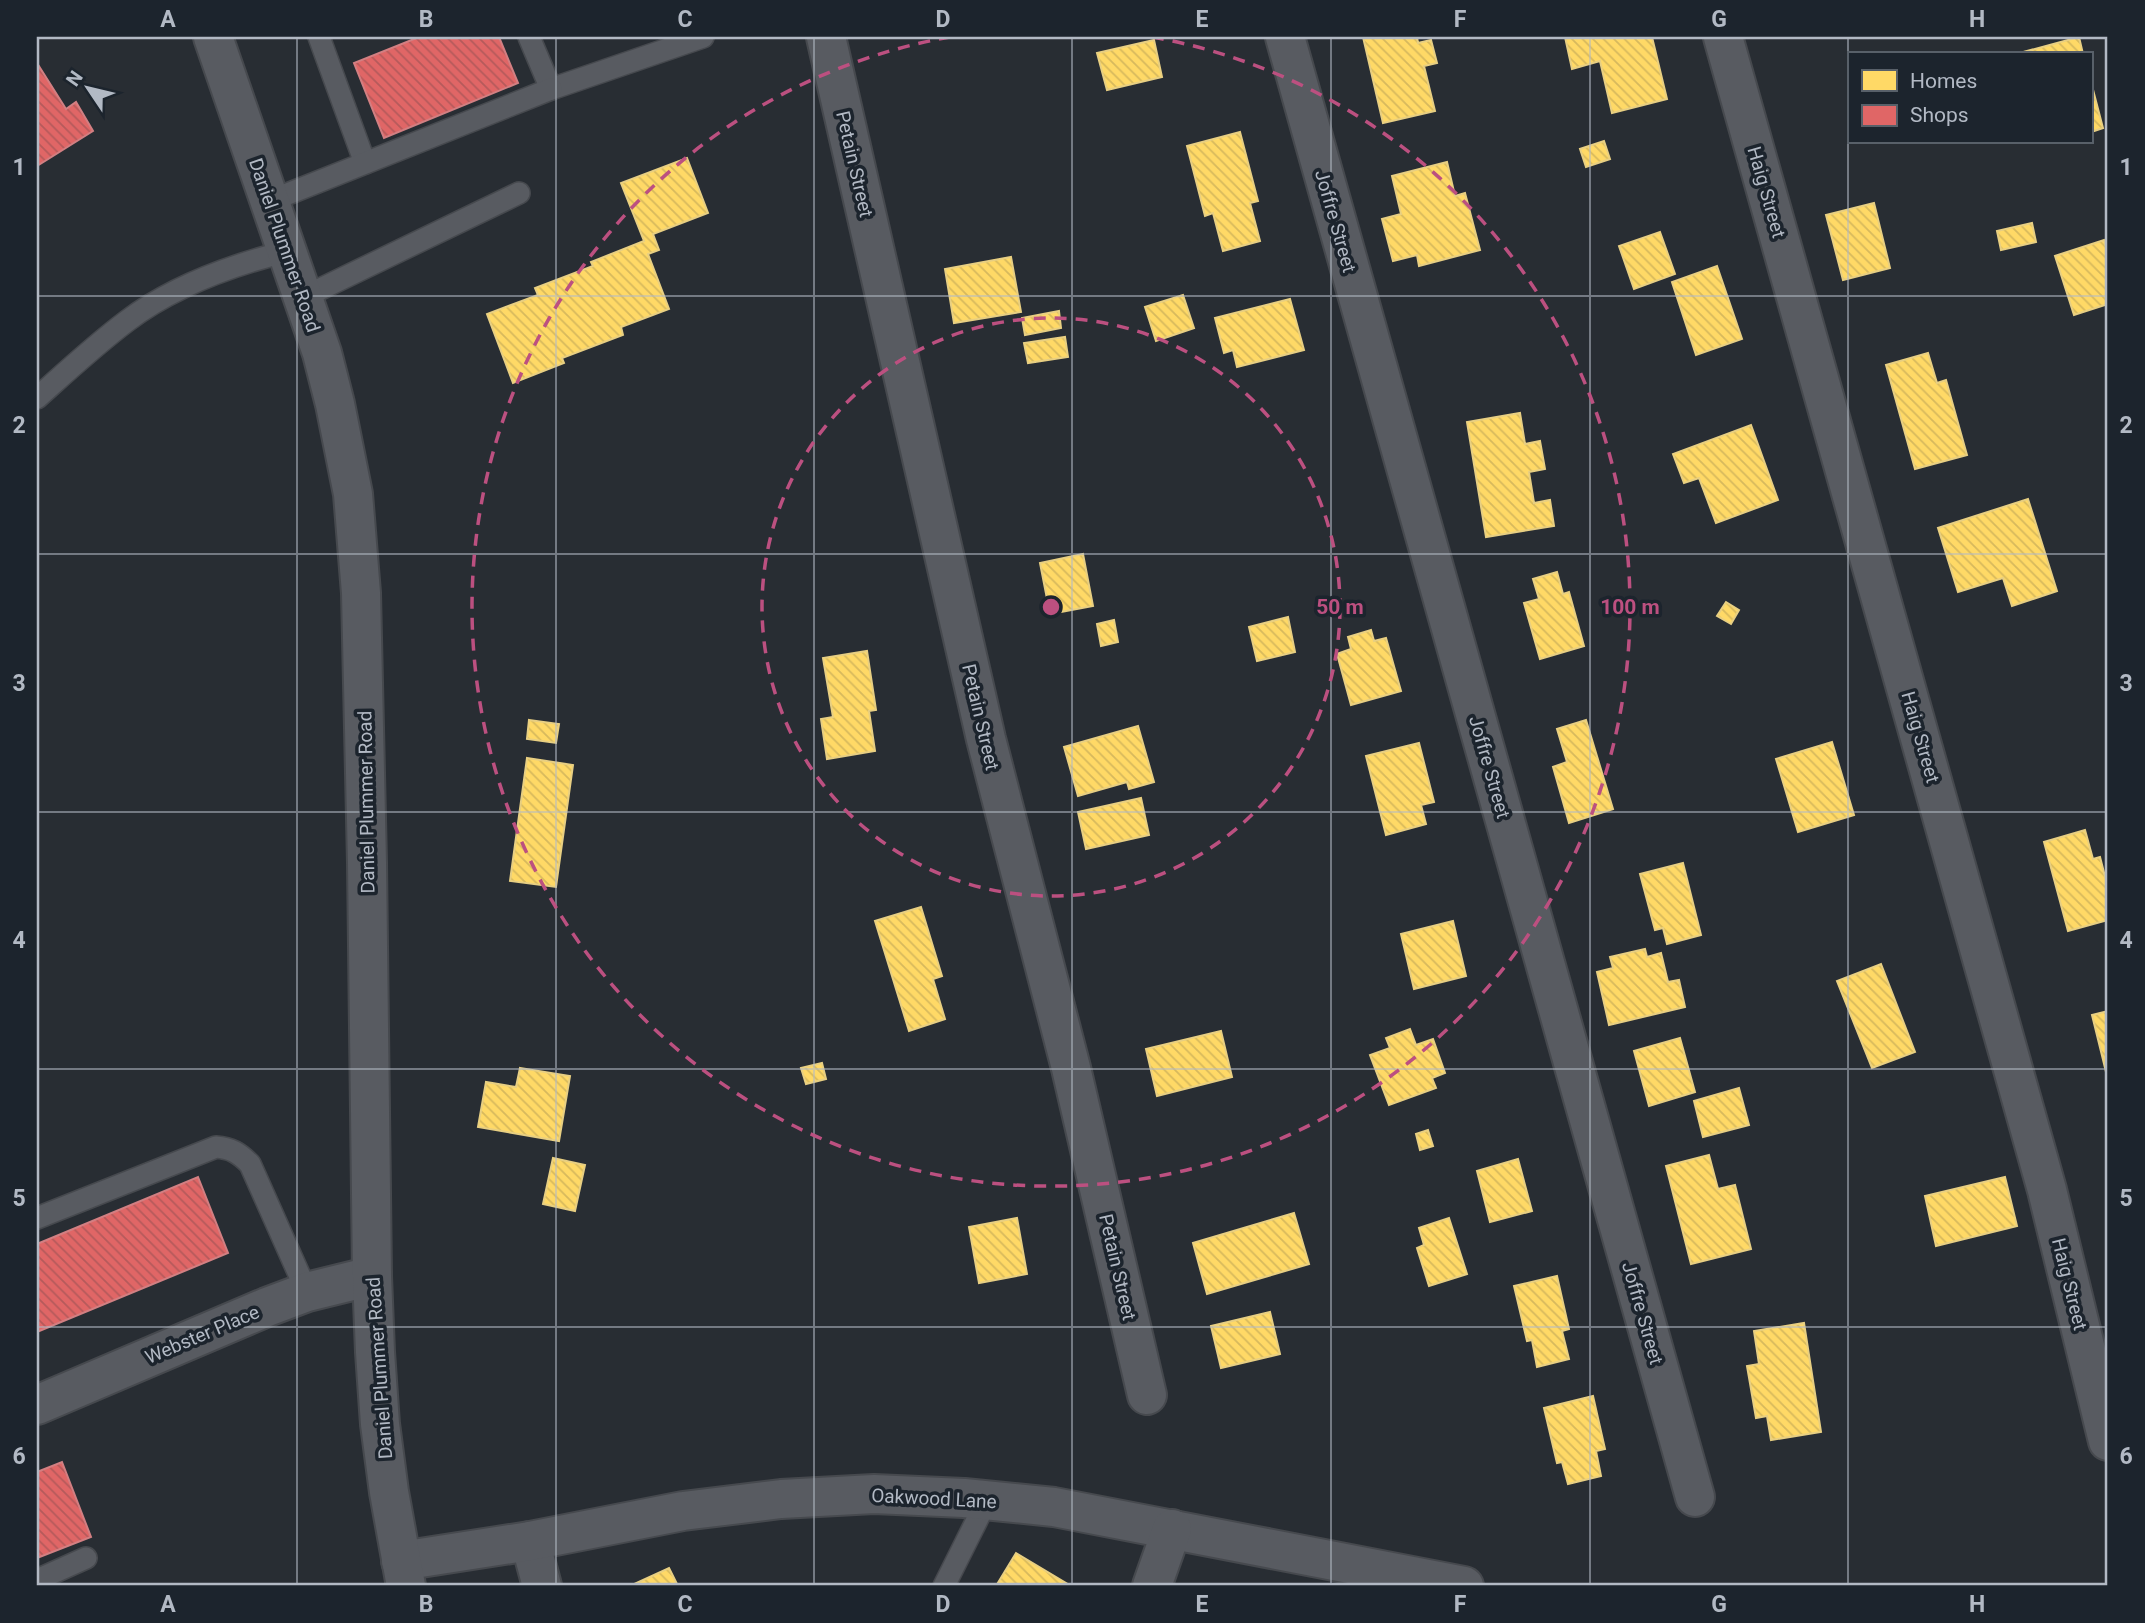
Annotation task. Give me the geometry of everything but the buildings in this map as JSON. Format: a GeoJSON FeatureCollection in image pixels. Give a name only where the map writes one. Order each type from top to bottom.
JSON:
{"type":"FeatureCollection","features":[{"type":"Feature","properties":{"kind":"street","name":"Daniel Plummer Road"},"geometry":{"type":"LineString","coordinates":[[213,37],[322,352],[353,494],[361,593],[372,1276],[380,1424],[404,1574]]}},
{"type":"Feature","properties":{"kind":"street","name":"Petain Street"},"geometry":{"type":"LineString","coordinates":[[825,37],[986,739],[1071,1068],[1147,1395]]}},
{"type":"Feature","properties":{"kind":"street","name":"Joffre Street"},"geometry":{"type":"LineString","coordinates":[[1285,37],[1695,1497]]}},
{"type":"Feature","properties":{"kind":"street","name":"Haig Street"},"geometry":{"type":"LineString","coordinates":[[1723,37],[2047,1190],[2108,1441]]}},
{"type":"Feature","properties":{"kind":"street","name":"Webster Place"},"geometry":{"type":"LineString","coordinates":[[37,1405],[255,1312],[307,1292],[372,1276]]}},
{"type":"Feature","properties":{"kind":"street","name":"Oakwood Lane"},"geometry":{"type":"LineString","coordinates":[[404,1574],[530,1541],[683,1511],[781,1500],[874,1494],[987,1500],[1054,1507],[1464,1586]]}},
{"type":"Feature","properties":{"kind":"street"},"geometry":{"type":"LineString","coordinates":[[1152,1586],[1172,1529]]}},
{"type":"Feature","properties":{"kind":"street"},"geometry":{"type":"LineString","coordinates":[[530,1541],[542,1586]]}},
{"type":"Feature","properties":{"kind":"lane"},"geometry":{"type":"LineString","coordinates":[[319,37],[365,163]]}},
{"type":"Feature","properties":{"kind":"lane"},"geometry":{"type":"LineString","coordinates":[[529,37],[551,89]]}},
{"type":"Feature","properties":{"kind":"lane"},"geometry":{"type":"LineString","coordinates":[[270,201],[551,89],[703,37]]}},
{"type":"Feature","properties":{"kind":"lane"},"geometry":{"type":"LineString","coordinates":[[303,297],[520,192]]}},
{"type":"Feature","properties":{"kind":"lane"},"geometry":{"type":"LineString","coordinates":[[37,398],[128,320],[186,286],[250,261],[288,251]]}},
{"type":"Feature","properties":{"kind":"lane"},"geometry":{"type":"LineString","coordinates":[[37,1218],[216,1147],[229,1148],[250,1164],[307,1292]]}},
{"type":"Feature","properties":{"kind":"lane"},"geometry":{"type":"LineString","coordinates":[[944,1586],[987,1500]]}},
{"type":"Feature","properties":{"kind":"lane"},"geometry":{"type":"LineString","coordinates":[[37,1580],[86,1558]]}}]}
